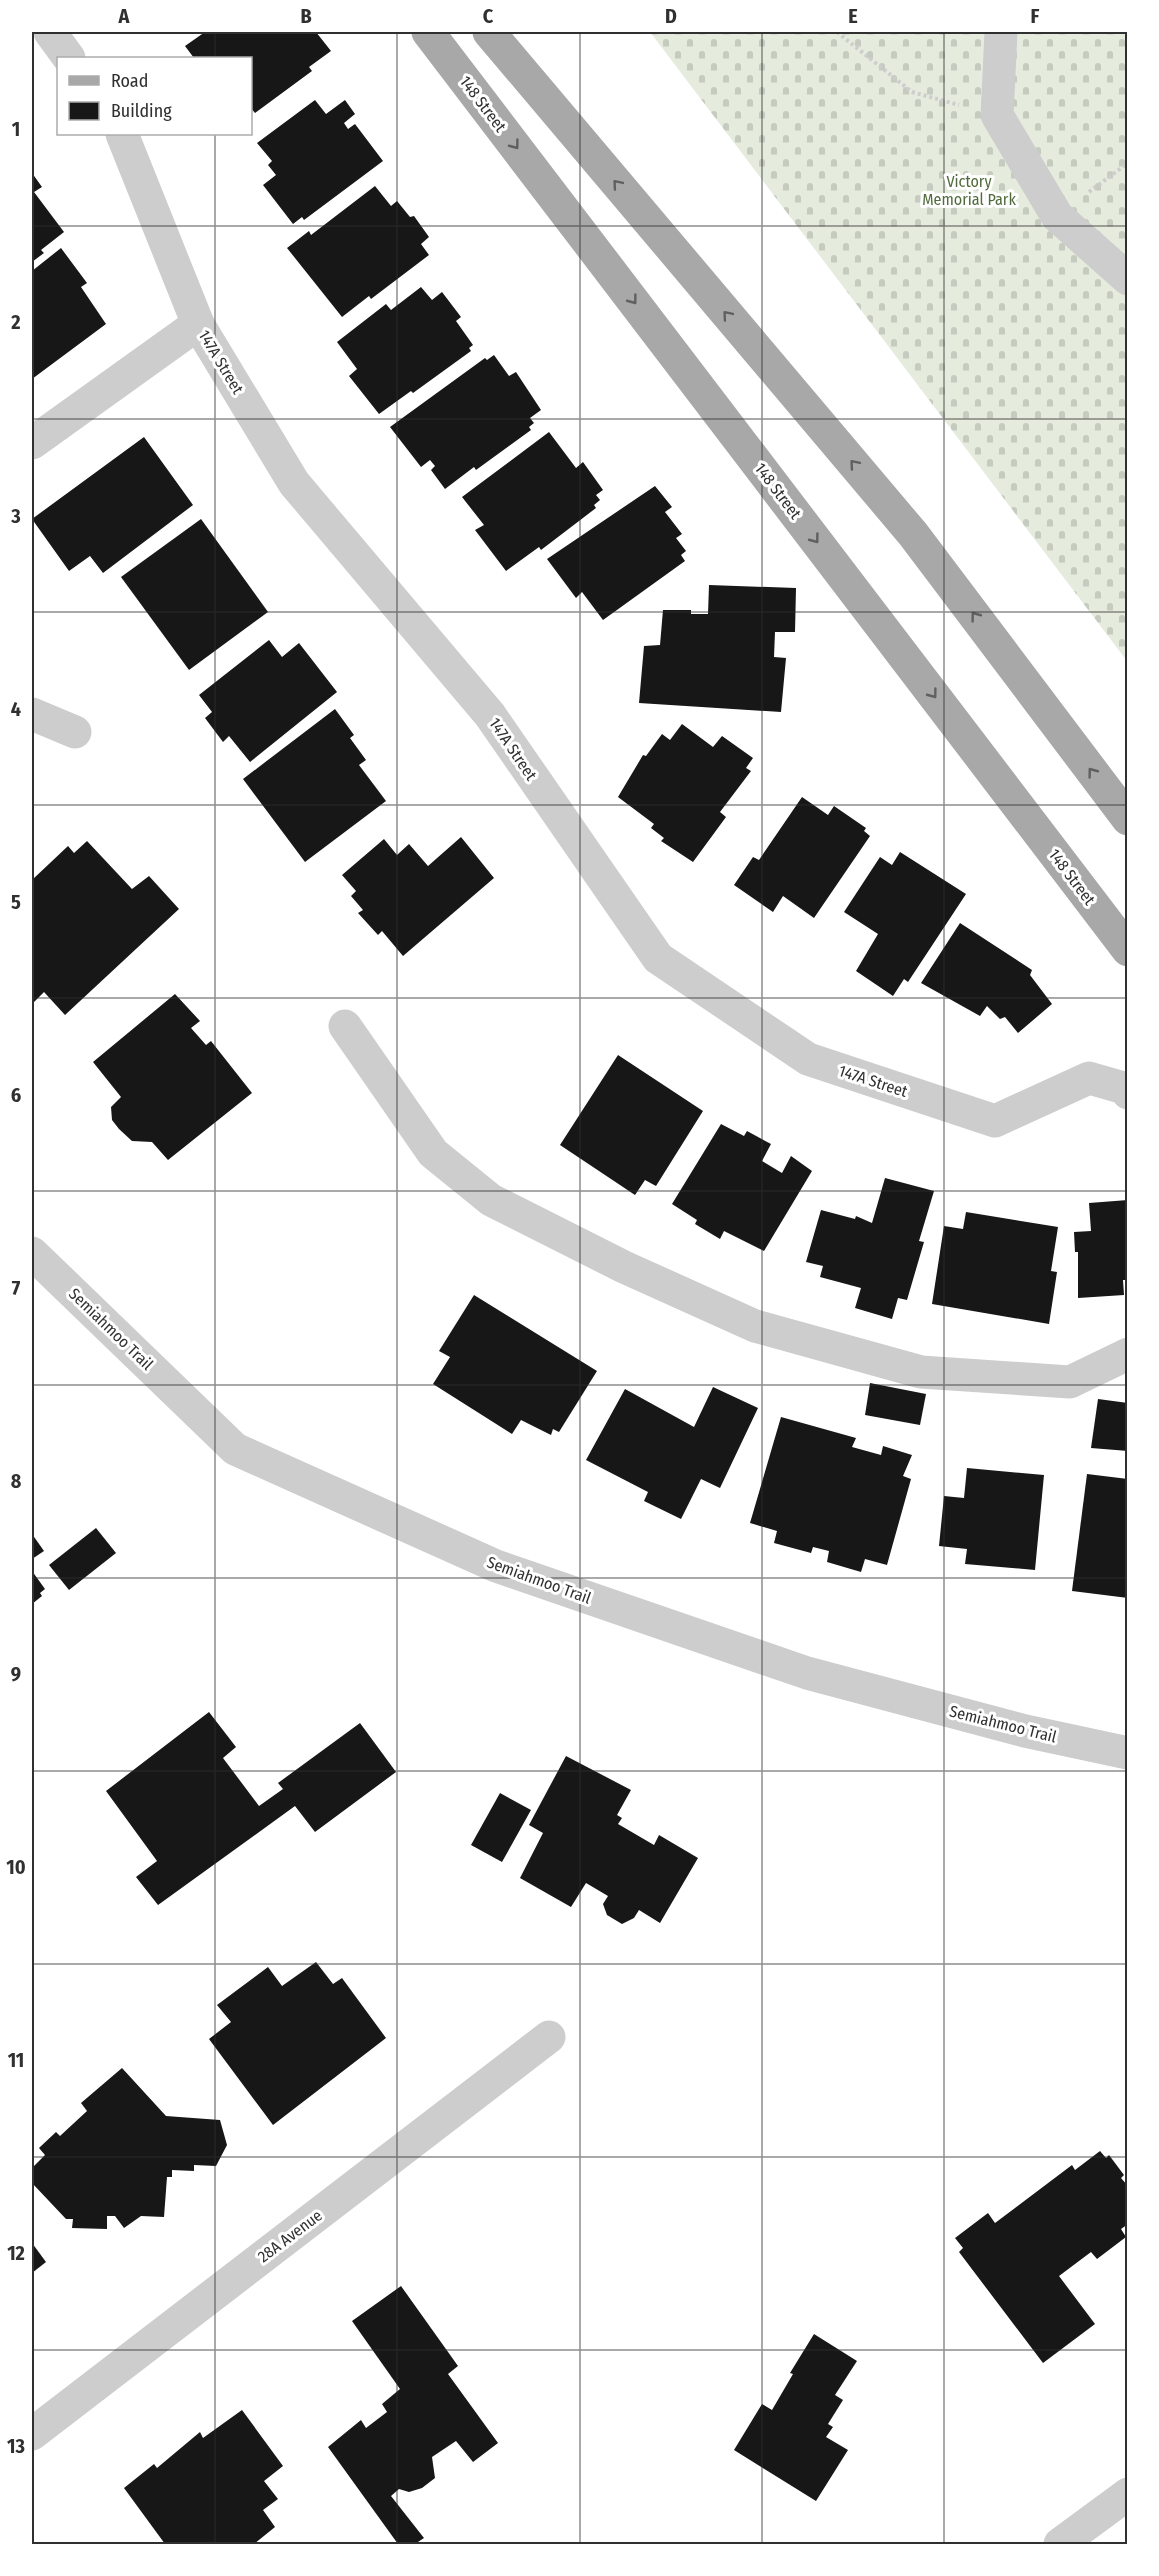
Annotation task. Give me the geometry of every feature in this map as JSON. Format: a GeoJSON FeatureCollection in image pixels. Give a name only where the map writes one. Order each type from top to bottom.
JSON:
{"type":"FeatureCollection","features":[{"type":"Feature","properties":{"kind":"main road","name":"148 Street"},"geometry":{"type":"LineString","coordinates":[[428,32],[1128,950]]}},
{"type":"Feature","properties":{"kind":"main road"},"geometry":{"type":"LineString","coordinates":[[489,32],[913,534],[1128,819]]}},
{"type":"Feature","properties":{"kind":"street"},"geometry":{"type":"LineString","coordinates":[[50,32],[68,57]]}},
{"type":"Feature","properties":{"kind":"street"},"geometry":{"type":"LineString","coordinates":[[1001,32],[997,115],[1057,216],[1128,279]]}},
{"type":"Feature","properties":{"kind":"street","name":"147A Street"},"geometry":{"type":"LineString","coordinates":[[122,135],[198,324],[294,483],[490,715],[658,958],[808,1059],[995,1121],[1089,1078],[1124,1088],[1128,1093]]}},
{"type":"Feature","properties":{"kind":"street"},"geometry":{"type":"LineString","coordinates":[[32,443],[198,324]]}},
{"type":"Feature","properties":{"kind":"street"},"geometry":{"type":"LineString","coordinates":[[32,714],[75,732]]}},
{"type":"Feature","properties":{"kind":"street"},"geometry":{"type":"LineString","coordinates":[[345,1026],[433,1153],[491,1200],[624,1267],[755,1326],[921,1372],[1070,1382],[1128,1354]]}},
{"type":"Feature","properties":{"kind":"street","name":"Semiahmoo Trail"},"geometry":{"type":"LineString","coordinates":[[32,1253],[235,1449],[496,1566],[796,1670],[1025,1731],[1128,1753]]}},
{"type":"Feature","properties":{"kind":"street","name":"28A Avenue"},"geometry":{"type":"LineString","coordinates":[[32,2434],[549,2037]]}},
{"type":"Feature","properties":{"kind":"street"},"geometry":{"type":"LineString","coordinates":[[1060,2544],[1128,2494]]}},
{"type":"Feature","properties":{"kind":"path"},"geometry":{"type":"LineString","coordinates":[[837,32],[912,92],[997,115]]}},
{"type":"Feature","properties":{"kind":"path"},"geometry":{"type":"LineString","coordinates":[[1057,216],[1128,163]]}},
{"type":"Feature","properties":{"kind":"green space","name":"Victory Memorial Park"},"geometry":{"type":"Polygon","coordinates":[[[650,32],[1127,32],[1127,661],[650,32]]]}},
{"type":"Feature","properties":{"kind":"building"},"geometry":{"type":"Polygon","coordinates":[[[205,32],[316,32],[331,51],[309,67],[312,71],[255,113],[252,109],[252,57],[193,57],[185,46],[205,32]]]}},
{"type":"Feature","properties":{"kind":"building"},"geometry":{"type":"Polygon","coordinates":[[[315,100],[326,114],[345,100],[355,114],[344,123],[348,129],[355,124],[383,161],[304,220],[302,217],[293,224],[263,185],[276,175],[268,165],[272,161],[257,143],[315,100]]]}},
{"type":"Feature","properties":{"kind":"building"},"geometry":{"type":"Polygon","coordinates":[[[32,173],[42,187],[34,192],[64,232],[41,250],[44,253],[32,262],[32,173]]]}},
{"type":"Feature","properties":{"kind":"building"},"geometry":{"type":"Polygon","coordinates":[[[375,186],[391,206],[397,201],[410,217],[414,216],[429,237],[421,244],[429,255],[371,299],[369,296],[342,317],[287,248],[309,231],[311,235],[375,186]]]}},
{"type":"Feature","properties":{"kind":"building"},"geometry":{"type":"Polygon","coordinates":[[[61,248],[87,283],[81,287],[106,324],[32,379],[32,271],[61,248]]]}},
{"type":"Feature","properties":{"kind":"building"},"geometry":{"type":"Polygon","coordinates":[[[421,287],[432,300],[442,292],[461,317],[456,321],[473,345],[469,348],[471,351],[413,393],[411,391],[379,414],[349,376],[357,369],[337,342],[386,304],[391,310],[421,287]]]}},
{"type":"Feature","properties":{"kind":"building"},"geometry":{"type":"Polygon","coordinates":[[[494,355],[509,376],[516,372],[541,410],[530,418],[534,423],[529,427],[531,430],[476,470],[474,467],[445,489],[431,470],[435,466],[430,460],[421,467],[390,427],[485,358],[487,360],[494,355]]]}},
{"type":"Feature","properties":{"kind":"building"},"geometry":{"type":"Polygon","coordinates":[[[549,432],[576,468],[583,462],[603,490],[596,495],[600,500],[594,505],[596,508],[541,550],[539,547],[506,571],[475,530],[484,525],[462,497],[549,432]]]}},
{"type":"Feature","properties":{"kind":"building"},"geometry":{"type":"Polygon","coordinates":[[[144,437],[193,505],[103,573],[90,556],[69,571],[32,519],[144,437]]]}},
{"type":"Feature","properties":{"kind":"building"},"geometry":{"type":"Polygon","coordinates":[[[655,486],[672,507],[665,512],[682,534],[676,538],[686,551],[681,555],[685,561],[603,620],[582,592],[576,598],[547,559],[655,486]]]}},
{"type":"Feature","properties":{"kind":"building"},"geometry":{"type":"Polygon","coordinates":[[[201,519],[268,612],[189,670],[121,577],[201,519]]]}},
{"type":"Feature","properties":{"kind":"building"},"geometry":{"type":"Polygon","coordinates":[[[709,585],[796,588],[795,632],[775,632],[774,657],[786,658],[781,712],[639,703],[644,646],[660,645],[663,610],[691,610],[691,614],[708,614],[709,585]]]}},
{"type":"Feature","properties":{"kind":"building"},"geometry":{"type":"Polygon","coordinates":[[[269,640],[282,657],[299,643],[337,692],[250,762],[229,736],[223,742],[205,718],[212,712],[199,695],[269,640]]]}},
{"type":"Feature","properties":{"kind":"building"},"geometry":{"type":"Polygon","coordinates":[[[335,709],[354,735],[350,738],[366,760],[359,765],[386,801],[305,862],[243,779],[335,709]]]}},
{"type":"Feature","properties":{"kind":"building"},"geometry":{"type":"Polygon","coordinates":[[[682,724],[713,747],[722,736],[753,758],[746,768],[751,771],[720,812],[726,817],[693,862],[661,841],[664,838],[651,828],[654,824],[618,797],[643,755],[646,756],[662,734],[670,740],[682,724]]]}},
{"type":"Feature","properties":{"kind":"building"},"geometry":{"type":"Polygon","coordinates":[[[802,797],[828,815],[834,806],[866,828],[864,831],[870,836],[814,918],[783,896],[773,912],[734,885],[753,857],[759,860],[802,797]]]}},
{"type":"Feature","properties":{"kind":"building"},"geometry":{"type":"Polygon","coordinates":[[[461,837],[494,878],[403,956],[382,931],[378,935],[358,913],[363,910],[351,896],[356,891],[342,875],[384,839],[397,855],[409,844],[428,866],[461,837]]]}},
{"type":"Feature","properties":{"kind":"building"},"geometry":{"type":"Polygon","coordinates":[[[87,841],[132,889],[149,876],[179,909],[65,1015],[44,992],[32,1004],[32,880],[68,846],[74,853],[87,841]]]}},
{"type":"Feature","properties":{"kind":"building"},"geometry":{"type":"Polygon","coordinates":[[[900,852],[966,894],[908,982],[904,979],[893,996],[856,971],[878,934],[844,912],[880,857],[892,865],[900,852]]]}},
{"type":"Feature","properties":{"kind":"building"},"geometry":{"type":"Polygon","coordinates":[[[960,923],[1032,970],[1030,975],[1052,1004],[1018,1033],[1005,1017],[1000,1019],[987,1006],[980,1016],[921,983],[960,923]]]}},
{"type":"Feature","properties":{"kind":"building"},"geometry":{"type":"Polygon","coordinates":[[[175,994],[200,1021],[191,1028],[206,1045],[211,1041],[252,1093],[168,1160],[152,1142],[132,1141],[112,1120],[111,1107],[121,1097],[93,1062],[175,994]]]}},
{"type":"Feature","properties":{"kind":"building"},"geometry":{"type":"Polygon","coordinates":[[[618,1055],[703,1111],[656,1186],[645,1180],[635,1195],[560,1145],[618,1055]]]}},
{"type":"Feature","properties":{"kind":"building"},"geometry":{"type":"Polygon","coordinates":[[[721,1124],[744,1136],[747,1131],[771,1144],[762,1161],[782,1173],[791,1156],[812,1171],[764,1251],[724,1231],[720,1239],[695,1224],[697,1220],[672,1204],[721,1124]]]}},
{"type":"Feature","properties":{"kind":"building"},"geometry":{"type":"Polygon","coordinates":[[[885,1178],[934,1191],[919,1241],[924,1242],[907,1300],[898,1298],[892,1319],[855,1308],[861,1288],[820,1277],[823,1266],[806,1262],[821,1210],[855,1219],[856,1216],[872,1223],[885,1178]]]}},
{"type":"Feature","properties":{"kind":"building"},"geometry":{"type":"Polygon","coordinates":[[[1128,1200],[1128,1280],[1123,1280],[1124,1295],[1078,1298],[1078,1252],[1075,1252],[1074,1232],[1091,1231],[1089,1203],[1128,1200]]]}},
{"type":"Feature","properties":{"kind":"building"},"geometry":{"type":"Polygon","coordinates":[[[966,1212],[1058,1227],[1051,1271],[1057,1272],[1049,1324],[932,1304],[944,1226],[963,1229],[966,1212]]]}},
{"type":"Feature","properties":{"kind":"building"},"geometry":{"type":"Polygon","coordinates":[[[474,1295],[597,1371],[559,1432],[553,1429],[551,1435],[521,1420],[512,1434],[433,1384],[450,1357],[439,1351],[474,1295]]]}},
{"type":"Feature","properties":{"kind":"building"},"geometry":{"type":"Polygon","coordinates":[[[870,1383],[926,1394],[920,1425],[865,1415],[870,1383]]]}},
{"type":"Feature","properties":{"kind":"building"},"geometry":{"type":"Polygon","coordinates":[[[713,1387],[758,1408],[720,1488],[701,1479],[681,1519],[644,1501],[648,1492],[586,1460],[625,1389],[694,1427],[713,1387]]]}},
{"type":"Feature","properties":{"kind":"building"},"geometry":{"type":"Polygon","coordinates":[[[1098,1399],[1128,1403],[1128,1451],[1091,1448],[1098,1399]]]}},
{"type":"Feature","properties":{"kind":"building"},"geometry":{"type":"Polygon","coordinates":[[[781,1417],[856,1438],[852,1447],[881,1455],[883,1446],[912,1455],[903,1476],[911,1479],[887,1565],[865,1559],[861,1572],[827,1562],[829,1551],[813,1547],[811,1553],[774,1543],[777,1531],[750,1523],[781,1417]]]}},
{"type":"Feature","properties":{"kind":"building"},"geometry":{"type":"Polygon","coordinates":[[[967,1468],[1044,1475],[1035,1570],[965,1564],[967,1549],[939,1546],[944,1496],[964,1498],[967,1468]]]}},
{"type":"Feature","properties":{"kind":"building"},"geometry":{"type":"Polygon","coordinates":[[[1087,1474],[1128,1479],[1128,1598],[1072,1591],[1087,1474]]]}},
{"type":"Feature","properties":{"kind":"building"},"geometry":{"type":"Polygon","coordinates":[[[96,1528],[116,1553],[69,1590],[49,1565],[96,1528]]]}},
{"type":"Feature","properties":{"kind":"building"},"geometry":{"type":"Polygon","coordinates":[[[32,1534],[44,1551],[32,1559],[32,1534]]]}},
{"type":"Feature","properties":{"kind":"building"},"geometry":{"type":"Polygon","coordinates":[[[32,1571],[45,1589],[40,1593],[42,1596],[32,1604],[32,1571]]]}},
{"type":"Feature","properties":{"kind":"building"},"geometry":{"type":"Polygon","coordinates":[[[209,1712],[236,1747],[223,1758],[259,1806],[283,1789],[278,1783],[360,1723],[396,1772],[315,1832],[295,1806],[158,1905],[136,1877],[157,1861],[106,1791],[209,1712]]]}},
{"type":"Feature","properties":{"kind":"building"},"geometry":{"type":"Polygon","coordinates":[[[566,1756],[631,1790],[617,1815],[622,1818],[618,1824],[654,1845],[659,1835],[698,1858],[660,1923],[639,1910],[634,1918],[622,1924],[607,1915],[603,1904],[608,1896],[586,1883],[571,1907],[520,1878],[543,1833],[529,1825],[566,1756]]]}},
{"type":"Feature","properties":{"kind":"building"},"geometry":{"type":"Polygon","coordinates":[[[500,1793],[531,1810],[502,1862],[471,1845],[500,1793]]]}},
{"type":"Feature","properties":{"kind":"building"},"geometry":{"type":"Polygon","coordinates":[[[316,1962],[333,1984],[342,1978],[386,2038],[273,2125],[209,2039],[231,2022],[217,2005],[268,1967],[282,1986],[316,1962]]]}},
{"type":"Feature","properties":{"kind":"building"},"geometry":{"type":"Polygon","coordinates":[[[122,2068],[166,2116],[220,2120],[227,2145],[216,2166],[194,2165],[194,2171],[172,2170],[172,2177],[167,2177],[164,2217],[141,2216],[124,2228],[115,2216],[107,2216],[107,2229],[72,2228],[73,2219],[66,2219],[32,2183],[32,2168],[45,2155],[39,2148],[56,2132],[60,2136],[87,2111],[81,2103],[122,2068]]]}},
{"type":"Feature","properties":{"kind":"building"},"geometry":{"type":"Polygon","coordinates":[[[1100,2151],[1106,2158],[1109,2155],[1124,2175],[1121,2178],[1128,2186],[1128,2224],[1121,2229],[1126,2237],[1097,2259],[1091,2252],[1059,2276],[1095,2324],[1043,2363],[959,2252],[963,2248],[955,2238],[988,2213],[995,2223],[1072,2165],[1075,2170],[1100,2151]]]}},
{"type":"Feature","properties":{"kind":"building"},"geometry":{"type":"Polygon","coordinates":[[[32,2243],[46,2262],[32,2273],[32,2243]]]}},
{"type":"Feature","properties":{"kind":"building"},"geometry":{"type":"Polygon","coordinates":[[[401,2286],[458,2366],[448,2374],[498,2443],[473,2462],[456,2441],[432,2457],[435,2478],[422,2488],[409,2492],[399,2489],[391,2496],[424,2538],[415,2544],[398,2544],[328,2447],[361,2420],[366,2428],[387,2412],[382,2404],[400,2389],[352,2321],[401,2286]]]}},
{"type":"Feature","properties":{"kind":"building"},"geometry":{"type":"Polygon","coordinates":[[[814,2334],[857,2361],[835,2395],[843,2400],[828,2424],[833,2427],[826,2437],[848,2450],[816,2501],[734,2450],[762,2404],[772,2410],[793,2374],[790,2373],[814,2334]]]}},
{"type":"Feature","properties":{"kind":"building"},"geometry":{"type":"Polygon","coordinates":[[[242,2410],[283,2466],[264,2481],[278,2499],[263,2510],[275,2527],[254,2544],[165,2544],[124,2488],[154,2464],[157,2468],[200,2432],[203,2438],[242,2410]]]}}]}
